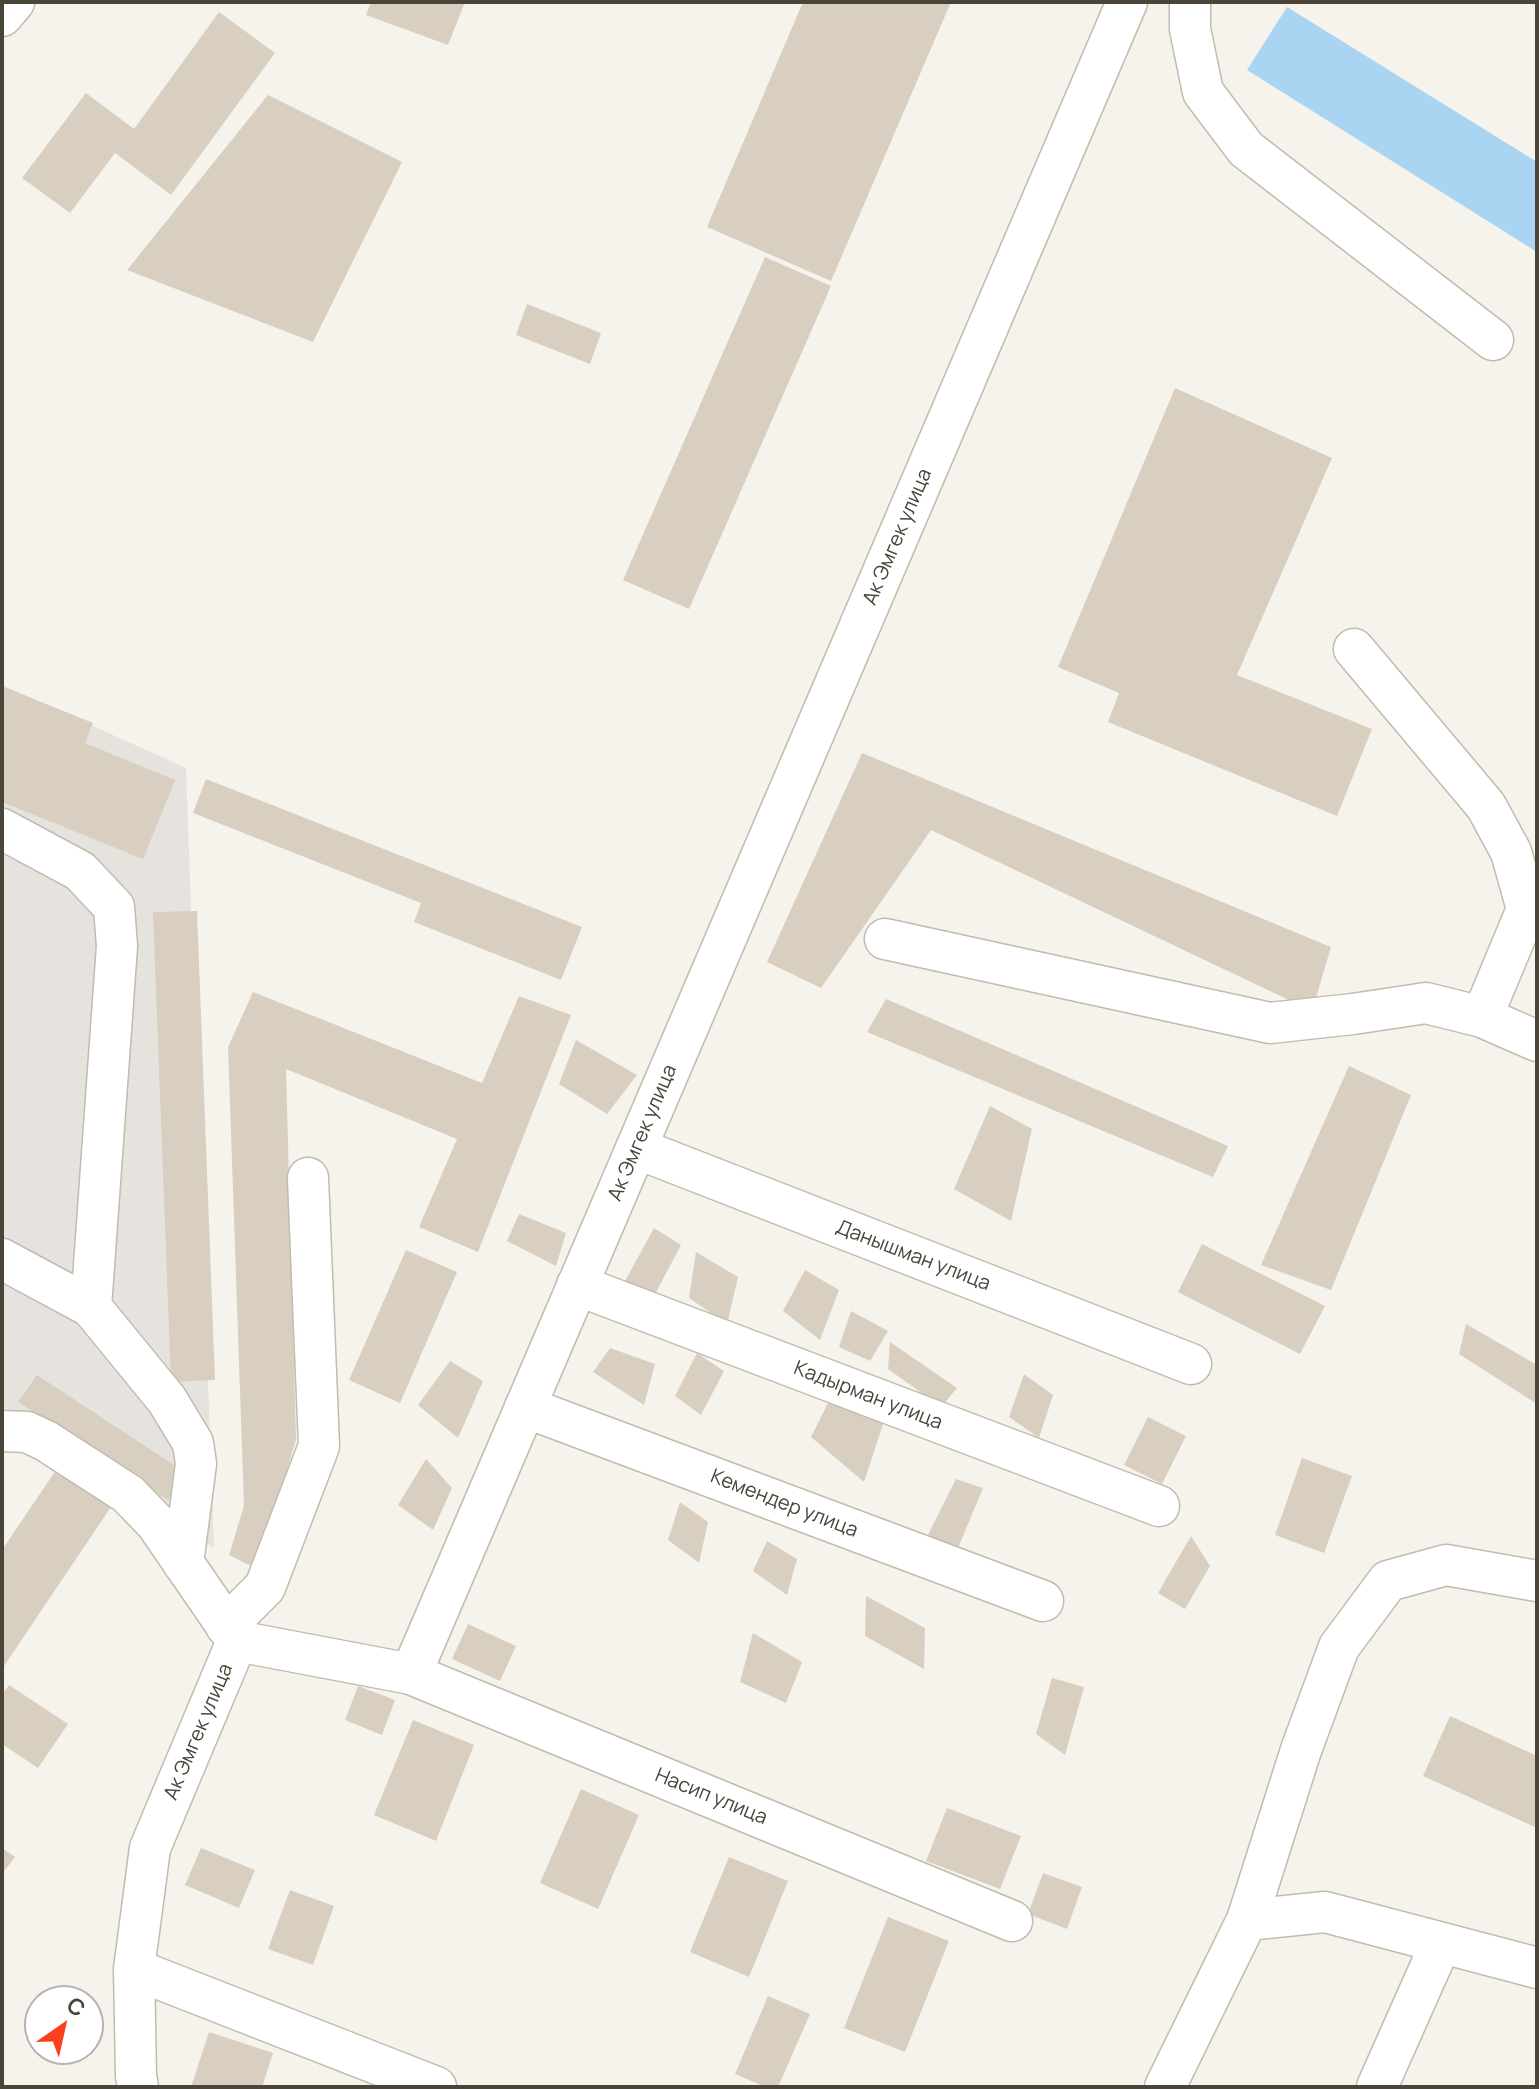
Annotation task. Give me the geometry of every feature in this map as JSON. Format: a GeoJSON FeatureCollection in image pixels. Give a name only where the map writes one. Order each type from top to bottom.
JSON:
{"type":"FeatureCollection","features":[{"type":"Feature","properties":{"kind":"street"},"geometry":{"type":"LineString","coordinates":[[2,16],[14,2]]}},
{"type":"Feature","properties":{"kind":"street","name":"Ак Эмгек улица"},"geometry":{"type":"LineString","coordinates":[[138,2087],[134,1969],[150,1848],[231,1634],[411,1674],[1127,2]]}},
{"type":"Feature","properties":{"kind":"street"},"geometry":{"type":"LineString","coordinates":[[1190,2],[1190,29],[1203,92],[1246,149],[1493,340]]}},
{"type":"Feature","properties":{"kind":"street"},"geometry":{"type":"LineString","coordinates":[[1354,649],[1486,806],[1511,852],[1527,909],[1482,1017]]}},
{"type":"Feature","properties":{"kind":"street"},"geometry":{"type":"LineString","coordinates":[[2,829],[80,871],[114,907],[117,946],[91,1307]]}},
{"type":"Feature","properties":{"kind":"street"},"geometry":{"type":"LineString","coordinates":[[885,939],[1270,1023],[1426,1003],[1482,1017],[1537,1041]]}},
{"type":"Feature","properties":{"kind":"street","name":"Данышман улица"},"geometry":{"type":"LineString","coordinates":[[636,1148],[1191,1364]]}},
{"type":"Feature","properties":{"kind":"street"},"geometry":{"type":"LineString","coordinates":[[2,1431],[27,1432],[46,1441],[128,1494],[156,1523],[231,1634],[265,1587],[319,1446],[308,1178]]}},
{"type":"Feature","properties":{"kind":"street"},"geometry":{"type":"LineString","coordinates":[[2,1259],[91,1307],[167,1400],[193,1443],[196,1464],[183,1563]]}},
{"type":"Feature","properties":{"kind":"street","name":"Кадырман улица"},"geometry":{"type":"LineString","coordinates":[[577,1285],[1159,1506]]}},
{"type":"Feature","properties":{"kind":"street","name":"Кемендер улица"},"geometry":{"type":"LineString","coordinates":[[525,1407],[1043,1601]]}},
{"type":"Feature","properties":{"kind":"street"},"geometry":{"type":"LineString","coordinates":[[1165,2087],[1247,1920],[1301,1750],[1339,1647],[1388,1581],[1446,1565],[1537,1581]]}},
{"type":"Feature","properties":{"kind":"street","name":"Насип улица"},"geometry":{"type":"LineString","coordinates":[[411,1674],[1012,1921]]}},
{"type":"Feature","properties":{"kind":"street"},"geometry":{"type":"LineString","coordinates":[[1247,1920],[1325,1912],[1537,1968]]}},
{"type":"Feature","properties":{"kind":"street"},"geometry":{"type":"LineString","coordinates":[[1377,2087],[1441,1943]]}},
{"type":"Feature","properties":{"kind":"street"},"geometry":{"type":"LineString","coordinates":[[134,1969],[436,2087]]}},
{"type":"Feature","properties":{"kind":"shaded area"},"geometry":{"type":"Polygon","coordinates":[[[2,685],[186,768],[214,1548],[2,1406],[2,685]]]}},
{"type":"Feature","properties":{"kind":"water"},"geometry":{"type":"Polygon","coordinates":[[[1287,7],[1537,162],[1537,252],[1247,70],[1287,7]]]}},
{"type":"Feature","properties":{"kind":"building"},"geometry":{"type":"Polygon","coordinates":[[[371,2],[465,2],[448,45],[366,15],[371,2]]]}},
{"type":"Feature","properties":{"kind":"building"},"geometry":{"type":"Polygon","coordinates":[[[803,2],[951,2],[831,281],[707,227],[803,2]]]}},
{"type":"Feature","properties":{"kind":"building"},"geometry":{"type":"Polygon","coordinates":[[[219,12],[275,53],[171,195],[115,153],[70,213],[22,178],[86,93],[134,129],[219,12]]]}},
{"type":"Feature","properties":{"kind":"building"},"geometry":{"type":"Polygon","coordinates":[[[268,95],[402,162],[313,342],[127,270],[268,95]]]}},
{"type":"Feature","properties":{"kind":"building"},"geometry":{"type":"Polygon","coordinates":[[[765,257],[831,286],[689,609],[623,580],[765,257]]]}},
{"type":"Feature","properties":{"kind":"building"},"geometry":{"type":"Polygon","coordinates":[[[527,304],[601,333],[590,364],[516,335],[527,304]]]}},
{"type":"Feature","properties":{"kind":"building"},"geometry":{"type":"Polygon","coordinates":[[[1175,388],[1332,458],[1237,675],[1372,729],[1337,816],[1108,722],[1119,693],[1058,667],[1175,388]]]}},
{"type":"Feature","properties":{"kind":"building"},"geometry":{"type":"Polygon","coordinates":[[[2,686],[93,723],[85,743],[175,780],[143,859],[2,802],[2,686]]]}},
{"type":"Feature","properties":{"kind":"building"},"geometry":{"type":"Polygon","coordinates":[[[862,753],[1331,947],[1312,1011],[931,830],[821,988],[767,962],[862,753]]]}},
{"type":"Feature","properties":{"kind":"building"},"geometry":{"type":"Polygon","coordinates":[[[206,779],[582,927],[561,980],[414,922],[421,903],[193,813],[206,779]]]}},
{"type":"Feature","properties":{"kind":"building"},"geometry":{"type":"Polygon","coordinates":[[[197,911],[215,1380],[171,1382],[153,912],[197,911]]]}},
{"type":"Feature","properties":{"kind":"building"},"geometry":{"type":"Polygon","coordinates":[[[253,992],[482,1083],[519,996],[571,1015],[478,1252],[419,1227],[457,1139],[286,1069],[296,1440],[257,1569],[229,1555],[244,1506],[228,1047],[253,992]]]}},
{"type":"Feature","properties":{"kind":"building"},"geometry":{"type":"Polygon","coordinates":[[[886,999],[1228,1146],[1213,1177],[867,1032],[886,999]]]}},
{"type":"Feature","properties":{"kind":"building"},"geometry":{"type":"Polygon","coordinates":[[[576,1040],[637,1075],[607,1114],[559,1084],[576,1040]]]}},
{"type":"Feature","properties":{"kind":"building"},"geometry":{"type":"Polygon","coordinates":[[[1349,1066],[1411,1095],[1331,1290],[1261,1265],[1349,1066]]]}},
{"type":"Feature","properties":{"kind":"building"},"geometry":{"type":"Polygon","coordinates":[[[990,1106],[1032,1129],[1011,1221],[954,1189],[990,1106]]]}},
{"type":"Feature","properties":{"kind":"building"},"geometry":{"type":"Polygon","coordinates":[[[519,1214],[566,1233],[556,1266],[507,1241],[519,1214]]]}},
{"type":"Feature","properties":{"kind":"building"},"geometry":{"type":"Polygon","coordinates":[[[654,1228],[681,1245],[654,1296],[625,1281],[654,1228]]]}},
{"type":"Feature","properties":{"kind":"building"},"geometry":{"type":"Polygon","coordinates":[[[1202,1244],[1325,1306],[1300,1354],[1178,1292],[1202,1244]]]}},
{"type":"Feature","properties":{"kind":"building"},"geometry":{"type":"Polygon","coordinates":[[[406,1250],[457,1272],[400,1403],[349,1380],[406,1250]]]}},
{"type":"Feature","properties":{"kind":"building"},"geometry":{"type":"Polygon","coordinates":[[[696,1252],[738,1277],[727,1324],[689,1298],[696,1252]]]}},
{"type":"Feature","properties":{"kind":"building"},"geometry":{"type":"Polygon","coordinates":[[[805,1270],[839,1290],[820,1340],[783,1311],[805,1270]]]}},
{"type":"Feature","properties":{"kind":"building"},"geometry":{"type":"Polygon","coordinates":[[[851,1311],[888,1331],[870,1361],[839,1347],[851,1311]]]}},
{"type":"Feature","properties":{"kind":"building"},"geometry":{"type":"Polygon","coordinates":[[[1466,1324],[1537,1365],[1537,1404],[1459,1354],[1466,1324]]]}},
{"type":"Feature","properties":{"kind":"building"},"geometry":{"type":"Polygon","coordinates":[[[890,1342],[957,1388],[941,1407],[888,1369],[890,1342]]]}},
{"type":"Feature","properties":{"kind":"building"},"geometry":{"type":"Polygon","coordinates":[[[610,1348],[655,1364],[644,1405],[593,1372],[610,1348]]]}},
{"type":"Feature","properties":{"kind":"building"},"geometry":{"type":"Polygon","coordinates":[[[697,1353],[724,1371],[701,1415],[675,1396],[697,1353]]]}},
{"type":"Feature","properties":{"kind":"building"},"geometry":{"type":"Polygon","coordinates":[[[450,1361],[483,1381],[458,1438],[418,1405],[450,1361]]]}},
{"type":"Feature","properties":{"kind":"building"},"geometry":{"type":"Polygon","coordinates":[[[1024,1374],[1053,1395],[1039,1438],[1009,1417],[1024,1374]]]}},
{"type":"Feature","properties":{"kind":"building"},"geometry":{"type":"Polygon","coordinates":[[[37,1375],[186,1473],[168,1500],[18,1402],[37,1375]]]}},
{"type":"Feature","properties":{"kind":"building"},"geometry":{"type":"Polygon","coordinates":[[[831,1397],[884,1421],[864,1482],[811,1437],[831,1397]]]}},
{"type":"Feature","properties":{"kind":"building"},"geometry":{"type":"Polygon","coordinates":[[[1148,1417],[1186,1436],[1162,1484],[1124,1465],[1148,1417]]]}},
{"type":"Feature","properties":{"kind":"building"},"geometry":{"type":"Polygon","coordinates":[[[1302,1458],[1352,1476],[1324,1553],[1275,1535],[1302,1458]]]}},
{"type":"Feature","properties":{"kind":"building"},"geometry":{"type":"Polygon","coordinates":[[[426,1459],[452,1488],[433,1530],[398,1505],[426,1459]]]}},
{"type":"Feature","properties":{"kind":"building"},"geometry":{"type":"Polygon","coordinates":[[[62,1461],[117,1498],[2,1669],[2,1550],[62,1461]]]}},
{"type":"Feature","properties":{"kind":"building"},"geometry":{"type":"Polygon","coordinates":[[[956,1479],[983,1488],[958,1548],[928,1535],[956,1479]]]}},
{"type":"Feature","properties":{"kind":"building"},"geometry":{"type":"Polygon","coordinates":[[[680,1502],[708,1522],[699,1563],[668,1540],[680,1502]]]}},
{"type":"Feature","properties":{"kind":"building"},"geometry":{"type":"Polygon","coordinates":[[[1191,1536],[1210,1566],[1185,1609],[1158,1593],[1191,1536]]]}},
{"type":"Feature","properties":{"kind":"building"},"geometry":{"type":"Polygon","coordinates":[[[767,1541],[797,1559],[787,1595],[753,1571],[767,1541]]]}},
{"type":"Feature","properties":{"kind":"building"},"geometry":{"type":"Polygon","coordinates":[[[866,1596],[925,1628],[924,1669],[865,1636],[866,1596]]]}},
{"type":"Feature","properties":{"kind":"building"},"geometry":{"type":"Polygon","coordinates":[[[468,1624],[516,1646],[500,1681],[452,1659],[468,1624]]]}},
{"type":"Feature","properties":{"kind":"building"},"geometry":{"type":"Polygon","coordinates":[[[753,1633],[802,1662],[786,1703],[740,1682],[753,1633]]]}},
{"type":"Feature","properties":{"kind":"building"},"geometry":{"type":"Polygon","coordinates":[[[1052,1678],[1084,1687],[1065,1755],[1036,1734],[1052,1678]]]}},
{"type":"Feature","properties":{"kind":"building"},"geometry":{"type":"Polygon","coordinates":[[[9,1685],[68,1724],[38,1768],[2,1744],[2,1695],[9,1685]]]}},
{"type":"Feature","properties":{"kind":"building"},"geometry":{"type":"Polygon","coordinates":[[[358,1686],[395,1700],[382,1735],[345,1720],[358,1686]]]}},
{"type":"Feature","properties":{"kind":"building"},"geometry":{"type":"Polygon","coordinates":[[[1450,1716],[1537,1756],[1537,1828],[1423,1776],[1450,1716]]]}},
{"type":"Feature","properties":{"kind":"building"},"geometry":{"type":"Polygon","coordinates":[[[413,1720],[474,1745],[436,1841],[374,1815],[413,1720]]]}},
{"type":"Feature","properties":{"kind":"building"},"geometry":{"type":"Polygon","coordinates":[[[581,1789],[639,1815],[598,1909],[540,1883],[581,1789]]]}},
{"type":"Feature","properties":{"kind":"building"},"geometry":{"type":"Polygon","coordinates":[[[947,1808],[1021,1836],[1000,1889],[926,1861],[947,1808]]]}},
{"type":"Feature","properties":{"kind":"building"},"geometry":{"type":"Polygon","coordinates":[[[2,1848],[15,1857],[2,1874],[2,1848]]]}},
{"type":"Feature","properties":{"kind":"building"},"geometry":{"type":"Polygon","coordinates":[[[201,1848],[255,1870],[239,1908],[185,1885],[201,1848]]]}},
{"type":"Feature","properties":{"kind":"building"},"geometry":{"type":"Polygon","coordinates":[[[729,1857],[788,1881],[749,1977],[690,1952],[729,1857]]]}},
{"type":"Feature","properties":{"kind":"building"},"geometry":{"type":"Polygon","coordinates":[[[1043,1873],[1082,1887],[1067,1929],[1028,1914],[1043,1873]]]}},
{"type":"Feature","properties":{"kind":"building"},"geometry":{"type":"Polygon","coordinates":[[[290,1890],[334,1906],[313,1965],[268,1949],[290,1890]]]}},
{"type":"Feature","properties":{"kind":"building"},"geometry":{"type":"Polygon","coordinates":[[[888,1917],[949,1941],[905,2052],[844,2028],[888,1917]]]}},
{"type":"Feature","properties":{"kind":"building"},"geometry":{"type":"Polygon","coordinates":[[[768,1996],[810,2014],[778,2087],[766,2087],[735,2074],[768,1996]]]}},
{"type":"Feature","properties":{"kind":"building"},"geometry":{"type":"Polygon","coordinates":[[[209,2032],[273,2053],[262,2087],[191,2087],[209,2032]]]}}]}
